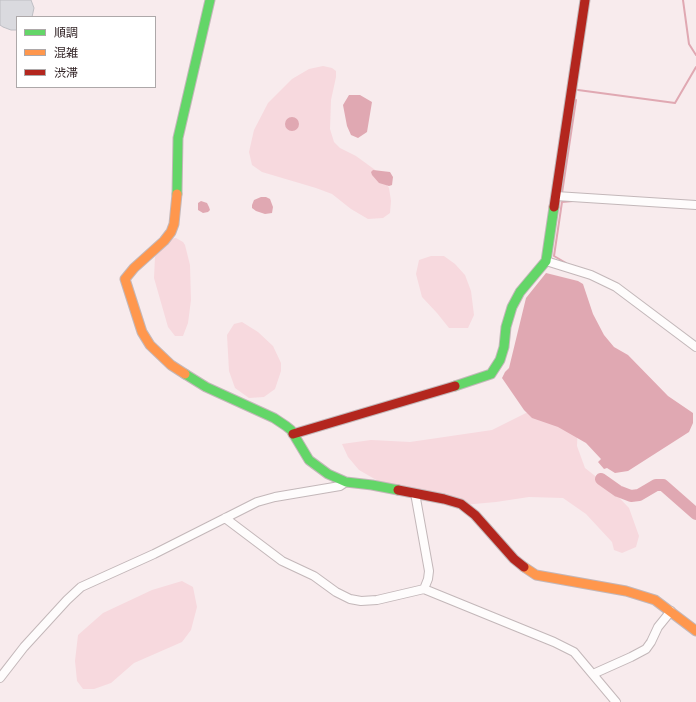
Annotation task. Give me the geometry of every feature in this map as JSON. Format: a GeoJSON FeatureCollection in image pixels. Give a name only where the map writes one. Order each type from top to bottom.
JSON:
{"type":"FeatureCollection","features":[{"type":"Feature","properties":{"kind":"street"},"geometry":{"type":"LineString","coordinates":[[210,0],[178,138],[178,203],[174,224],[171,232],[164,241],[134,268],[125,279],[142,332],[150,345],[171,365],[206,387],[274,418],[286,426],[293,434],[309,460],[328,474],[346,482],[372,485],[454,501],[467,508],[522,567],[536,575],[641,595],[655,600],[696,631]]}},
{"type":"Feature","properties":{"kind":"street"},"geometry":{"type":"LineString","coordinates":[[293,434],[491,374],[500,360],[504,347],[506,327],[512,307],[520,292],[546,261],[585,0]]}},
{"type":"Feature","properties":{"kind":"street"},"geometry":{"type":"LineString","coordinates":[[556,196],[696,205]]}},
{"type":"Feature","properties":{"kind":"street"},"geometry":{"type":"LineString","coordinates":[[546,261],[591,276],[616,287],[696,347]]}},
{"type":"Feature","properties":{"kind":"street"},"geometry":{"type":"LineString","coordinates":[[0,678],[24,647],[81,587],[154,554],[244,508],[267,499],[340,486],[346,482]]}},
{"type":"Feature","properties":{"kind":"street"},"geometry":{"type":"LineString","coordinates":[[415,493],[429,571],[424,589]]}},
{"type":"Feature","properties":{"kind":"street"},"geometry":{"type":"LineString","coordinates":[[225,518],[282,561],[314,576],[336,592],[350,599],[361,601],[377,600],[424,589],[495,617],[574,652],[616,702]]}},
{"type":"Feature","properties":{"kind":"street"},"geometry":{"type":"LineString","coordinates":[[593,674],[646,649],[658,627],[671,611]]}},
{"type":"Feature","properties":{"kind":"shaded area"},"geometry":{"type":"Polygon","coordinates":[[[323,66],[332,68],[336,71],[331,100],[330,129],[334,142],[340,148],[356,156],[378,172],[389,188],[391,201],[390,213],[383,218],[368,219],[351,209],[332,194],[262,172],[252,165],[249,152],[254,130],[268,103],[292,79],[309,69],[323,66]]]}},
{"type":"Feature","properties":{"kind":"shaded area"},"geometry":{"type":"Polygon","coordinates":[[[349,95],[360,95],[372,102],[367,132],[358,138],[351,135],[347,126],[343,105],[349,95]]]}},
{"type":"Feature","properties":{"kind":"shaded area"},"geometry":{"type":"Polygon","coordinates":[[[289,117],[295,117],[299,121],[299,127],[295,131],[289,131],[285,127],[285,121],[289,117]]]}},
{"type":"Feature","properties":{"kind":"shaded area"},"geometry":{"type":"Polygon","coordinates":[[[373,170],[390,172],[393,177],[392,185],[389,186],[379,183],[372,175],[371,172],[373,170]]]}},
{"type":"Feature","properties":{"kind":"shaded area"},"geometry":{"type":"Polygon","coordinates":[[[261,197],[270,199],[273,207],[272,213],[265,214],[252,208],[254,200],[261,197]]]}},
{"type":"Feature","properties":{"kind":"shaded area"},"geometry":{"type":"Polygon","coordinates":[[[201,201],[207,203],[210,210],[208,212],[203,213],[198,210],[198,203],[201,201]]]}},
{"type":"Feature","properties":{"kind":"shaded area"},"geometry":{"type":"Polygon","coordinates":[[[176,238],[185,245],[190,265],[191,300],[188,323],[183,336],[175,336],[168,327],[154,278],[155,257],[167,239],[176,238]]]}},
{"type":"Feature","properties":{"kind":"shaded area"},"geometry":{"type":"Polygon","coordinates":[[[431,256],[444,256],[455,264],[465,275],[471,291],[474,315],[468,328],[449,328],[422,297],[416,274],[419,260],[431,256]]]}},
{"type":"Feature","properties":{"kind":"shaded area"},"geometry":{"type":"Polygon","coordinates":[[[546,273],[578,281],[583,284],[593,314],[604,335],[614,347],[628,355],[668,396],[693,413],[693,423],[689,432],[628,471],[615,473],[607,468],[604,469],[598,462],[601,459],[586,443],[558,427],[532,418],[524,410],[502,378],[509,368],[526,298],[546,273]]]}},
{"type":"Feature","properties":{"kind":"shaded area"},"geometry":{"type":"Polygon","coordinates":[[[242,322],[258,332],[273,346],[281,363],[281,371],[275,389],[264,397],[249,398],[235,388],[229,371],[227,335],[234,324],[242,322]]]}},
{"type":"Feature","properties":{"kind":"shaded area"},"geometry":{"type":"Polygon","coordinates":[[[552,409],[578,419],[577,446],[585,468],[608,486],[629,508],[639,536],[636,547],[622,553],[614,550],[612,542],[586,514],[563,498],[529,497],[463,505],[392,489],[359,470],[348,457],[342,444],[371,440],[410,442],[492,430],[526,413],[552,409]]]}},
{"type":"Feature","properties":{"kind":"shaded area"},"geometry":{"type":"Polygon","coordinates":[[[182,581],[193,587],[197,607],[191,630],[182,642],[134,663],[111,683],[94,689],[83,689],[77,681],[75,661],[78,635],[103,613],[152,590],[182,581]]]}},
{"type":"Feature","properties":{"kind":"building"},"geometry":{"type":"Polygon","coordinates":[[[0,0],[31,0],[34,8],[32,16],[16,16],[16,30],[11,30],[0,25],[0,0]]]}},
{"type":"Feature","properties":{"kind":"waterway"},"geometry":{"type":"LineString","coordinates":[[683,0],[689,44],[696,55]]}},
{"type":"Feature","properties":{"kind":"waterway"},"geometry":{"type":"LineString","coordinates":[[578,90],[675,103],[696,67]]}},
{"type":"Feature","properties":{"kind":"waterway"},"geometry":{"type":"LineString","coordinates":[[562,193],[576,100]]}},
{"type":"Feature","properties":{"kind":"waterway"},"geometry":{"type":"LineString","coordinates":[[566,263],[554,256],[562,202],[573,201]]}},
{"type":"Feature","properties":{"kind":"waterway"},"geometry":{"type":"LineString","coordinates":[[601,479],[618,491],[631,496],[639,495],[656,485],[663,485],[696,514]]}},
{"type":"Feature","properties":{"kind":"traffic: fast"},"geometry":{"type":"LineString","coordinates":[[177,194],[178,138],[210,0]]}},
{"type":"Feature","properties":{"kind":"traffic: fast"},"geometry":{"type":"LineString","coordinates":[[455,386],[491,374],[500,360],[504,347],[506,327],[512,307],[520,292],[546,261],[554,207]]}},
{"type":"Feature","properties":{"kind":"traffic: fast"},"geometry":{"type":"LineString","coordinates":[[185,374],[206,387],[274,418],[286,426],[291,430],[309,460],[328,474],[346,482],[398,490]]}},
{"type":"Feature","properties":{"kind":"traffic: slow"},"geometry":{"type":"LineString","coordinates":[[177,194],[174,224],[171,232],[164,241],[134,268],[125,279],[142,332],[150,345],[171,365],[185,374]]}},
{"type":"Feature","properties":{"kind":"traffic: slow"},"geometry":{"type":"LineString","coordinates":[[524,567],[536,575],[626,591],[655,600],[696,631]]}},
{"type":"Feature","properties":{"kind":"traffic: jam"},"geometry":{"type":"LineString","coordinates":[[554,207],[585,0]]}},
{"type":"Feature","properties":{"kind":"traffic: jam"},"geometry":{"type":"LineString","coordinates":[[293,434],[455,386]]}},
{"type":"Feature","properties":{"kind":"traffic: jam"},"geometry":{"type":"LineString","coordinates":[[398,490],[461,504],[475,515],[514,559],[524,567]]}}]}
